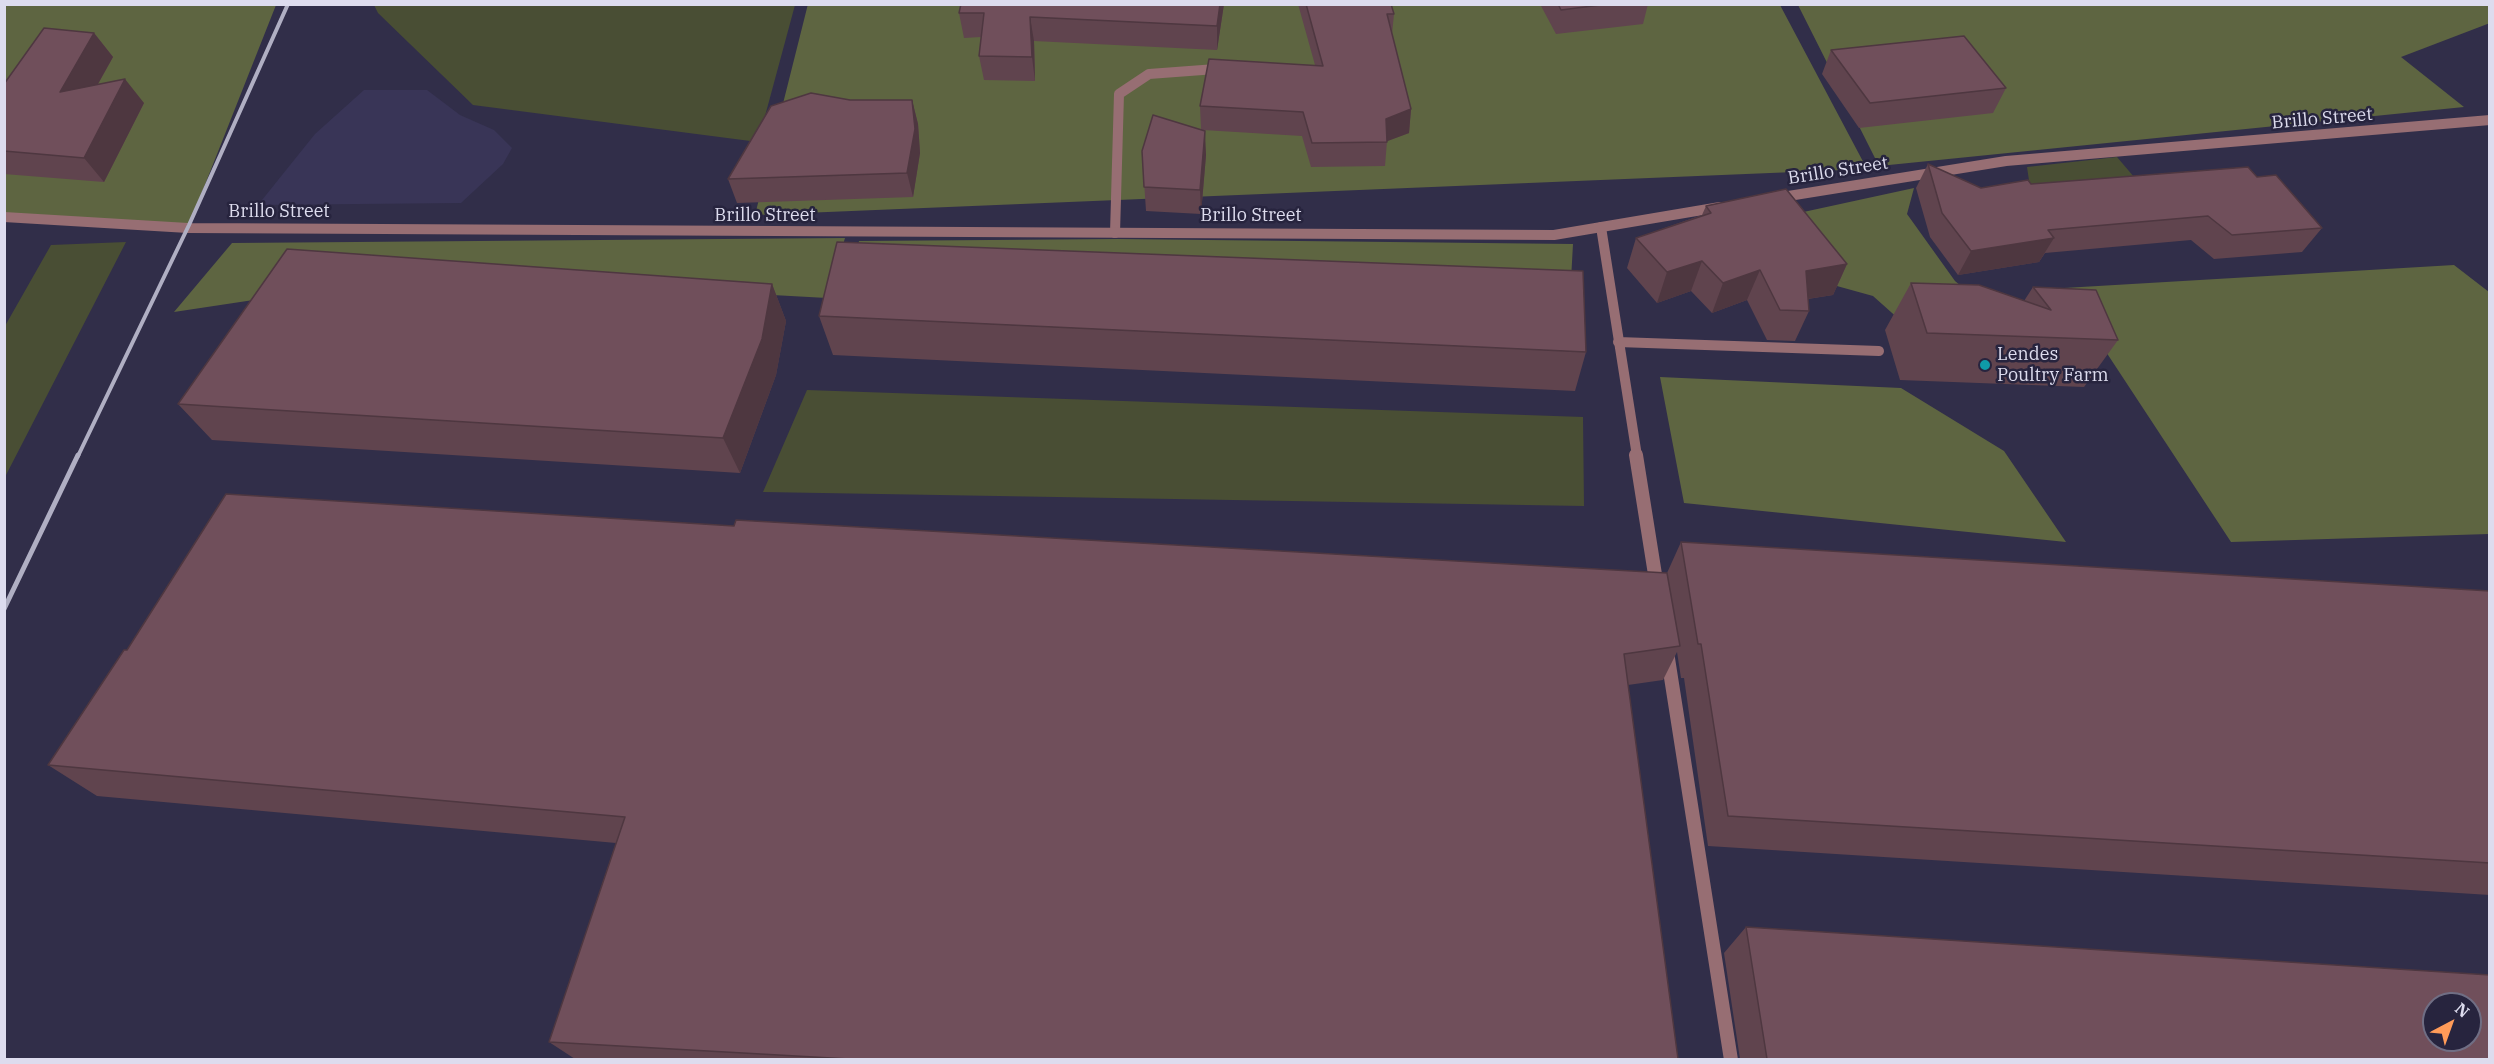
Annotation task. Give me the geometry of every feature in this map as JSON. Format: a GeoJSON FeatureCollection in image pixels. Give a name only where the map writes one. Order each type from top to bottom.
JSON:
{"type":"FeatureCollection","features":[{"type":"Feature","properties":{"kind":"street"},"geometry":{"type":"LineString","coordinates":[[1115,233],[1119,94],[1149,74],[1216,69]]}},
{"type":"Feature","properties":{"kind":"street","name":"Brillo Street"},"geometry":{"type":"LineString","coordinates":[[1763,200],[2006,161],[2490,120]]}},
{"type":"Feature","properties":{"kind":"street","name":"Brillo Street"},"geometry":{"type":"LineString","coordinates":[[4,217],[188,228],[1554,235],[1728,206]]}},
{"type":"Feature","properties":{"kind":"street"},"geometry":{"type":"LineString","coordinates":[[1601,226],[1659,601]]}},
{"type":"Feature","properties":{"kind":"street"},"geometry":{"type":"LineString","coordinates":[[1618,342],[1879,351]]}},
{"type":"Feature","properties":{"kind":"street"},"geometry":{"type":"LineString","coordinates":[[1664,636],[1731,1059]]}},
{"type":"Feature","properties":{"kind":"shaded area"},"geometry":{"type":"Polygon","coordinates":[[[364,90],[427,90],[460,115],[494,130],[512,148],[503,164],[461,203],[258,205],[315,134],[364,90]]]}},
{"type":"Feature","properties":{"kind":"green space"},"geometry":{"type":"Polygon","coordinates":[[[808,4],[1780,5],[1867,169],[755,215],[808,4]]]}},
{"type":"Feature","properties":{"kind":"green space"},"geometry":{"type":"Polygon","coordinates":[[[2489,4],[2490,23],[2401,57],[2464,107],[1879,166],[1798,5],[2489,4]]]}},
{"type":"Feature","properties":{"kind":"green space"},"geometry":{"type":"Polygon","coordinates":[[[4,5],[276,5],[189,225],[5,215],[4,5]]]}},
{"type":"Feature","properties":{"kind":"green space"},"geometry":{"type":"Polygon","coordinates":[[[374,5],[795,5],[758,142],[473,105],[378,13],[374,5]]]}},
{"type":"Feature","properties":{"kind":"green space"},"geometry":{"type":"Polygon","coordinates":[[[2117,157],[2146,191],[2031,194],[2027,167],[2117,157]]]}},
{"type":"Feature","properties":{"kind":"green space"},"geometry":{"type":"Polygon","coordinates":[[[1914,188],[1907,214],[1955,281],[1990,310],[1901,321],[1873,296],[1826,283],[1785,216],[1914,188]]]}},
{"type":"Feature","properties":{"kind":"green space"},"geometry":{"type":"Polygon","coordinates":[[[845,238],[827,298],[299,269],[280,296],[174,312],[232,243],[845,238]]]}},
{"type":"Feature","properties":{"kind":"green space"},"geometry":{"type":"Polygon","coordinates":[[[1118,239],[1573,244],[1570,298],[852,272],[859,241],[1118,239]]]}},
{"type":"Feature","properties":{"kind":"green space"},"geometry":{"type":"Polygon","coordinates":[[[126,242],[5,477],[5,326],[51,245],[126,242]]]}},
{"type":"Feature","properties":{"kind":"green space"},"geometry":{"type":"Polygon","coordinates":[[[2454,265],[2489,292],[2489,534],[2231,542],[2064,288],[2454,265]]]}},
{"type":"Feature","properties":{"kind":"green space"},"geometry":{"type":"Polygon","coordinates":[[[1660,377],[1901,388],[2004,451],[2066,542],[1684,503],[1660,377]]]}},
{"type":"Feature","properties":{"kind":"green space"},"geometry":{"type":"Polygon","coordinates":[[[807,390],[1583,417],[1584,506],[763,492],[807,390]]]}},
{"type":"Feature","properties":{"kind":"building"},"geometry":{"type":"Polygon","coordinates":[[[961,4],[1220,4],[1217,26],[1030,17],[1032,57],[979,56],[984,13],[959,13],[961,4]]]}},
{"type":"Feature","properties":{"kind":"building"},"geometry":{"type":"Polygon","coordinates":[[[1306,4],[1391,4],[1394,14],[1387,14],[1411,109],[1386,119],[1387,142],[1312,143],[1303,112],[1200,106],[1209,59],[1323,66],[1306,4]]]}},
{"type":"Feature","properties":{"kind":"building"},"geometry":{"type":"Polygon","coordinates":[[[1558,4],[1608,4],[1561,10],[1558,4]]]}},
{"type":"Feature","properties":{"kind":"building"},"geometry":{"type":"Polygon","coordinates":[[[44,28],[94,33],[60,92],[125,79],[84,158],[4,151],[4,84],[44,28]]]}},
{"type":"Feature","properties":{"kind":"building"},"geometry":{"type":"Polygon","coordinates":[[[1964,36],[2006,88],[1870,103],[1831,50],[1964,36]]]}},
{"type":"Feature","properties":{"kind":"building"},"geometry":{"type":"Polygon","coordinates":[[[811,93],[850,100],[912,100],[915,129],[907,173],[728,179],[771,106],[811,93]]]}},
{"type":"Feature","properties":{"kind":"building"},"geometry":{"type":"Polygon","coordinates":[[[1153,115],[1205,131],[1200,190],[1144,187],[1142,151],[1153,115]]]}},
{"type":"Feature","properties":{"kind":"building"},"geometry":{"type":"Polygon","coordinates":[[[1928,164],[1981,188],[2028,180],[2031,184],[2248,167],[2257,177],[2276,175],[2322,228],[2232,235],[2208,216],[2048,230],[2054,238],[1971,251],[1942,213],[1928,164]]]}},
{"type":"Feature","properties":{"kind":"building"},"geometry":{"type":"Polygon","coordinates":[[[1786,189],[1847,264],[1806,271],[1809,311],[1780,310],[1760,270],[1723,283],[1702,261],[1667,272],[1636,238],[1711,213],[1706,206],[1786,189]]]}},
{"type":"Feature","properties":{"kind":"building"},"geometry":{"type":"Polygon","coordinates":[[[837,242],[1583,271],[1586,352],[819,316],[837,242]]]}},
{"type":"Feature","properties":{"kind":"building"},"geometry":{"type":"Polygon","coordinates":[[[287,249],[772,284],[762,339],[723,438],[178,404],[287,249]]]}},
{"type":"Feature","properties":{"kind":"building"},"geometry":{"type":"Polygon","coordinates":[[[1911,283],[1979,285],[2051,310],[2033,287],[2096,290],[2118,340],[1927,333],[1911,283]]]}},
{"type":"Feature","properties":{"kind":"building"},"geometry":{"type":"Polygon","coordinates":[[[226,494],[734,526],[736,520],[1667,573],[1680,646],[1624,654],[1678,1059],[849,1059],[549,1042],[625,817],[48,765],[124,650],[127,650],[226,494]]]}},
{"type":"Feature","properties":{"kind":"building"},"geometry":{"type":"Polygon","coordinates":[[[1681,542],[2490,591],[2490,863],[1728,816],[1701,644],[1698,644],[1681,542]]]}},
{"type":"Feature","properties":{"kind":"building"},"geometry":{"type":"Polygon","coordinates":[[[1746,927],[2490,975],[2490,1059],[1767,1059],[1746,927]]]}},
{"type":"Feature","properties":{"kind":"railway"},"geometry":{"type":"LineString","coordinates":[[78,456],[189,225],[288,4]]}},
{"type":"Feature","properties":{"kind":"railway"},"geometry":{"type":"LineString","coordinates":[[4,609],[78,455]]}},
{"type":"Feature","properties":{"kind":"place","name":"Lendes Poultry Farm"},"geometry":{"type":"Point","coordinates":[1985,365]}}]}
